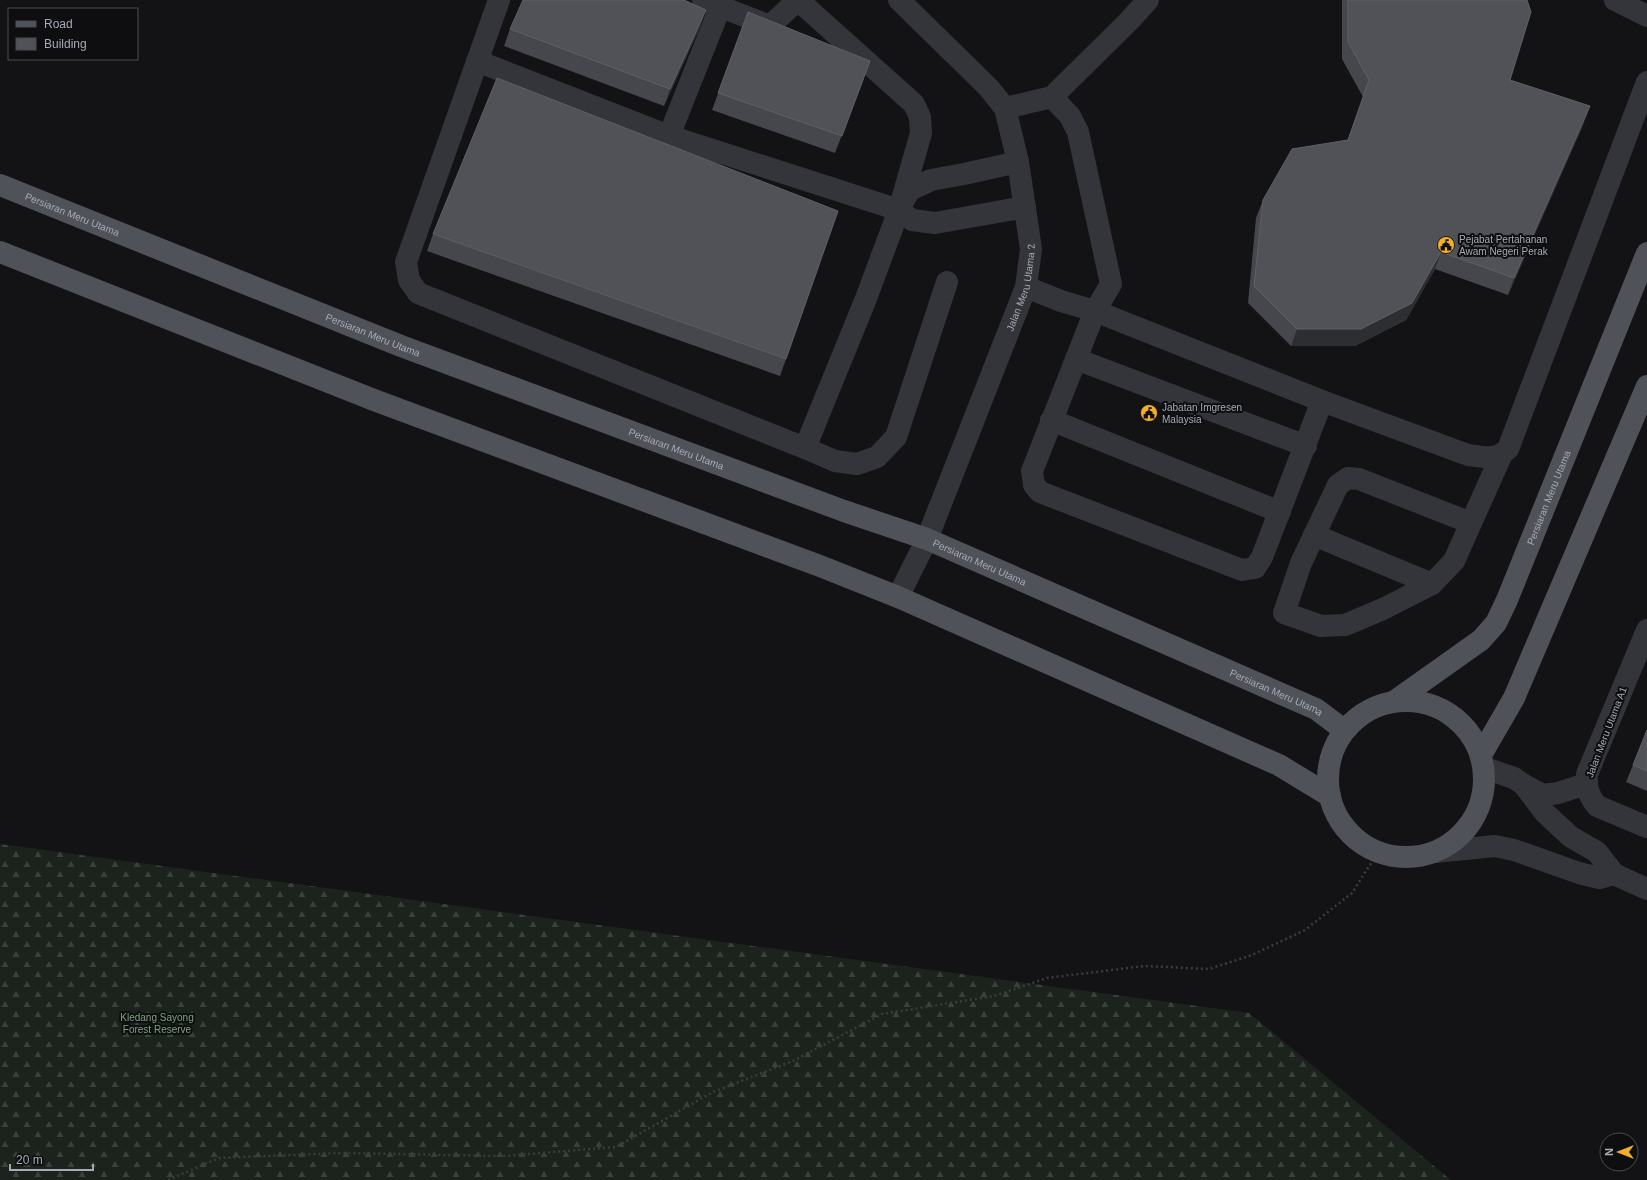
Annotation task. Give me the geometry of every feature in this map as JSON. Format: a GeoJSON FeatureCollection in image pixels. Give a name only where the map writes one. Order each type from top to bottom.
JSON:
{"type":"FeatureCollection","features":[{"type":"Feature","properties":{"kind":"main road","name":"Persiaran Meru Utama"},"geometry":{"type":"LineString","coordinates":[[0,185],[401,346],[837,508],[927,539],[1316,709],[1344,730]]}},
{"type":"Feature","properties":{"kind":"main road"},"geometry":{"type":"LineString","coordinates":[[0,252],[367,397],[820,566],[898,597],[1279,765],[1330,796]]}},
{"type":"Feature","properties":{"kind":"main road","name":"Persiaran Meru Utama"},"geometry":{"type":"LineString","coordinates":[[1394,701],[1481,640],[1496,623],[1508,600],[1647,253]]}},
{"type":"Feature","properties":{"kind":"main road"},"geometry":{"type":"LineString","coordinates":[[1483,762],[1514,698],[1647,386]]}},
{"type":"Feature","properties":{"kind":"main road"},"geometry":{"type":"LineString","coordinates":[[1394,701],[1422,701],[1448,711],[1469,730],[1483,762],[1485,790],[1479,810],[1468,828],[1453,842],[1435,852],[1416,857],[1397,857],[1378,852],[1361,843],[1346,830],[1336,814],[1330,796],[1328,773],[1333,751],[1344,730],[1354,719],[1366,711],[1380,704],[1394,701]]}},
{"type":"Feature","properties":{"kind":"street"},"geometry":{"type":"LineString","coordinates":[[499,0],[406,262],[409,280],[418,293],[835,461],[857,464],[877,458],[896,437],[947,282]]}},
{"type":"Feature","properties":{"kind":"street"},"geometry":{"type":"LineString","coordinates":[[669,136],[716,2],[765,24],[770,24],[798,0],[914,104],[920,117],[921,133],[899,210],[865,301],[805,448]]}},
{"type":"Feature","properties":{"kind":"street","name":"Jalan Meru Utama 2"},"geometry":{"type":"LineString","coordinates":[[898,597],[927,539],[1026,287],[1032,249],[1018,162],[1005,108],[988,87],[899,0]]}},
{"type":"Feature","properties":{"kind":"street"},"geometry":{"type":"LineString","coordinates":[[1005,108],[1052,97],[1129,21],[1148,0]]}},
{"type":"Feature","properties":{"kind":"street"},"geometry":{"type":"LineString","coordinates":[[1615,0],[1647,16]]}},
{"type":"Feature","properties":{"kind":"street"},"geometry":{"type":"LineString","coordinates":[[477,61],[669,136],[899,210],[912,220],[935,223],[1025,207]]}},
{"type":"Feature","properties":{"kind":"street"},"geometry":{"type":"LineString","coordinates":[[1471,523],[1359,479],[1348,478],[1338,484],[1301,563],[1284,613],[1321,626],[1345,625],[1383,609],[1432,584],[1454,561],[1501,456],[1508,449],[1647,82]]}},
{"type":"Feature","properties":{"kind":"street"},"geometry":{"type":"LineString","coordinates":[[1052,97],[1070,116],[1078,132],[1111,284],[1095,311],[1032,471],[1034,484],[1040,492],[1242,570],[1255,568],[1262,556],[1280,512],[1322,402]]}},
{"type":"Feature","properties":{"kind":"street"},"geometry":{"type":"LineString","coordinates":[[899,210],[910,190],[931,180],[1018,162]]}},
{"type":"Feature","properties":{"kind":"street"},"geometry":{"type":"LineString","coordinates":[[1026,287],[1061,301],[1095,311],[1322,402],[1468,455],[1491,458],[1501,456]]}},
{"type":"Feature","properties":{"kind":"street"},"geometry":{"type":"LineString","coordinates":[[1076,359],[1306,446]]}},
{"type":"Feature","properties":{"kind":"street"},"geometry":{"type":"LineString","coordinates":[[1051,420],[1280,512]]}},
{"type":"Feature","properties":{"kind":"street"},"geometry":{"type":"LineString","coordinates":[[1314,535],[1432,584]]}},
{"type":"Feature","properties":{"kind":"street","name":"Jalan Meru Utama A1"},"geometry":{"type":"LineString","coordinates":[[1647,630],[1588,774],[1586,784],[1592,799],[1597,806],[1647,827]]}},
{"type":"Feature","properties":{"kind":"street"},"geometry":{"type":"LineString","coordinates":[[1483,762],[1514,778],[1524,786],[1543,795],[1558,793],[1586,784]]}},
{"type":"Feature","properties":{"kind":"street"},"geometry":{"type":"LineString","coordinates":[[1524,786],[1545,814],[1571,837],[1597,852],[1614,874],[1647,889]]}},
{"type":"Feature","properties":{"kind":"street"},"geometry":{"type":"LineString","coordinates":[[1435,852],[1495,846],[1514,850],[1579,873],[1599,878],[1614,874]]}},
{"type":"Feature","properties":{"kind":"path"},"geometry":{"type":"LineString","coordinates":[[168,1180],[219,1158],[342,1153],[503,1156],[616,1147],[713,1092],[793,1061],[882,1014],[994,996],[1047,978],[1144,966],[1209,969],[1252,955],[1305,930],[1352,893],[1378,852]]}},
{"type":"Feature","properties":{"kind":"green space","name":"Kledang Sayong Forest Reserve"},"geometry":{"type":"Polygon","coordinates":[[[0,844],[1249,1013],[1451,1180],[0,1180],[0,844]]]}},
{"type":"Feature","properties":{"kind":"building"},"geometry":{"type":"Polygon","coordinates":[[[523,0],[684,0],[706,10],[670,89],[510,29],[523,0]]]}},
{"type":"Feature","properties":{"kind":"building"},"geometry":{"type":"Polygon","coordinates":[[[1348,0],[1527,0],[1531,12],[1510,80],[1590,106],[1514,278],[1441,252],[1412,303],[1361,329],[1297,329],[1254,286],[1263,200],[1292,149],[1348,140],[1369,80],[1348,42],[1348,0]]]}},
{"type":"Feature","properties":{"kind":"building"},"geometry":{"type":"Polygon","coordinates":[[[748,12],[870,61],[842,136],[718,93],[748,12]]]}},
{"type":"Feature","properties":{"kind":"building"},"geometry":{"type":"Polygon","coordinates":[[[497,78],[838,211],[786,359],[433,234],[497,78]]]}},
{"type":"Feature","properties":{"kind":"building"},"geometry":{"type":"Polygon","coordinates":[[[1647,730],[1647,771],[1633,765],[1647,730]]]}},
{"type":"Feature","properties":{"kind":"place","name":"Pejabat Pertahanan Awam Negeri Perak"},"geometry":{"type":"Point","coordinates":[1446,245]}},
{"type":"Feature","properties":{"kind":"place","name":"Jabatan Imgresen Malaysia"},"geometry":{"type":"Point","coordinates":[1149,413]}}]}
